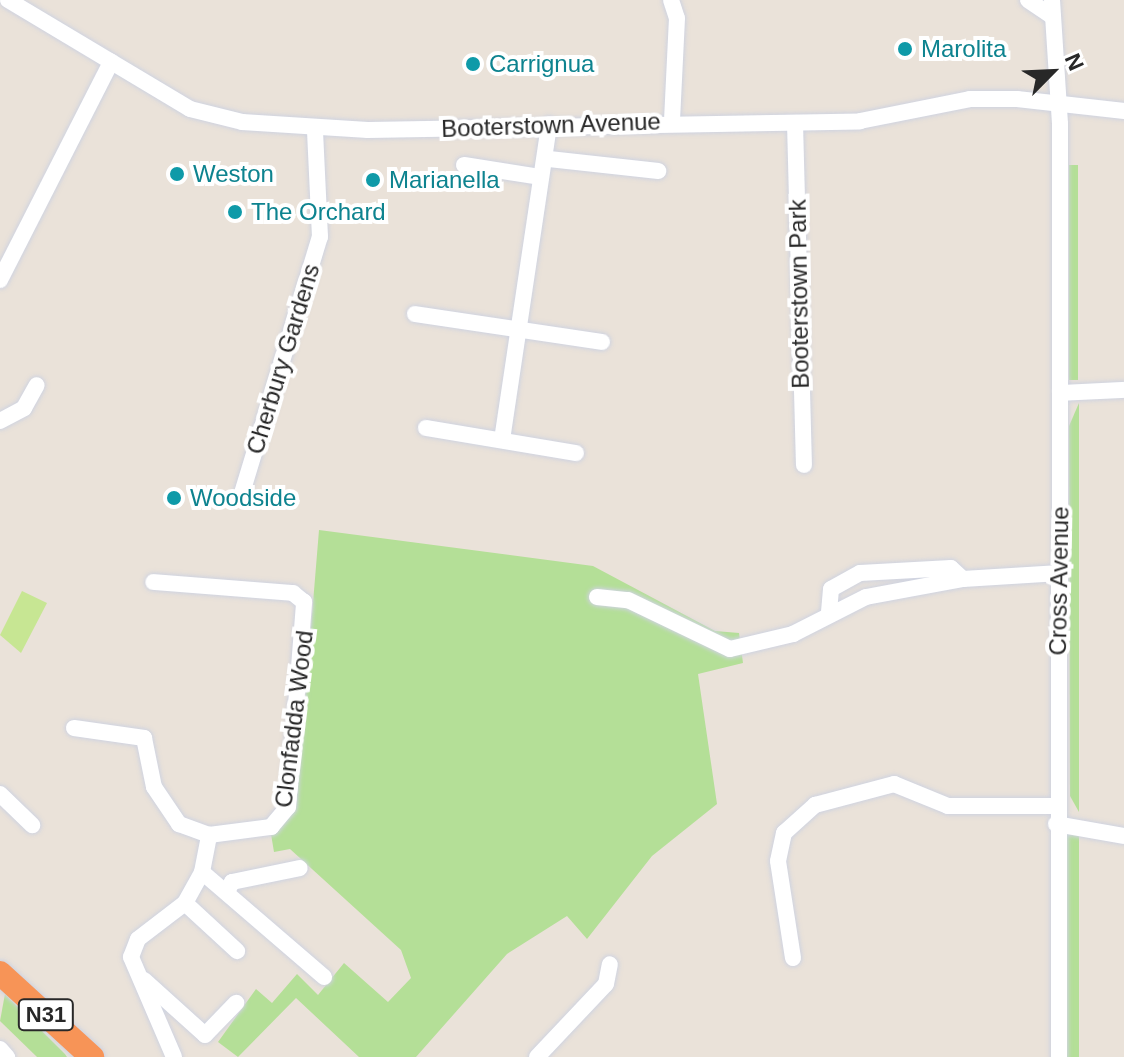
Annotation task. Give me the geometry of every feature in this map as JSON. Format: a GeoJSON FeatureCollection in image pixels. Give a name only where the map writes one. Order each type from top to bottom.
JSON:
{"type":"FeatureCollection","features":[{"type":"Feature","properties":{"kind":"highway","name":"N31"},"geometry":{"type":"LineString","coordinates":[[0,973],[92,1057]]}},
{"type":"Feature","properties":{"kind":"street","name":"Booterstown Avenue"},"geometry":{"type":"LineString","coordinates":[[8,0],[190,109],[315,129],[672,121],[860,121],[970,99],[1124,111]]}},
{"type":"Feature","properties":{"kind":"street"},"geometry":{"type":"LineString","coordinates":[[671,0],[677,18],[672,121]]}},
{"type":"Feature","properties":{"kind":"street"},"geometry":{"type":"LineString","coordinates":[[1028,0],[1053,8]]}},
{"type":"Feature","properties":{"kind":"street","name":"Cross Avenue"},"geometry":{"type":"LineString","coordinates":[[1053,8],[1059,105],[1060,573],[1056,806],[1059,1057]]}},
{"type":"Feature","properties":{"kind":"street"},"geometry":{"type":"LineString","coordinates":[[0,280],[111,62]]}},
{"type":"Feature","properties":{"kind":"street","name":"Booterstown Park"},"geometry":{"type":"LineString","coordinates":[[795,123],[804,465]]}},
{"type":"Feature","properties":{"kind":"street"},"geometry":{"type":"LineString","coordinates":[[502,440],[541,177],[549,159],[549,124]]}},
{"type":"Feature","properties":{"kind":"street","name":"Cherbury Gardens"},"geometry":{"type":"LineString","coordinates":[[242,493],[320,237],[315,129]]}},
{"type":"Feature","properties":{"kind":"street"},"geometry":{"type":"LineString","coordinates":[[549,159],[658,171]]}},
{"type":"Feature","properties":{"kind":"street"},"geometry":{"type":"LineString","coordinates":[[464,165],[541,177]]}},
{"type":"Feature","properties":{"kind":"street"},"geometry":{"type":"LineString","coordinates":[[415,314],[520,327],[602,342]]}},
{"type":"Feature","properties":{"kind":"street"},"geometry":{"type":"LineString","coordinates":[[0,421],[24,408],[37,385]]}},
{"type":"Feature","properties":{"kind":"street"},"geometry":{"type":"LineString","coordinates":[[1060,393],[1124,390]]}},
{"type":"Feature","properties":{"kind":"street"},"geometry":{"type":"LineString","coordinates":[[426,428],[576,453]]}},
{"type":"Feature","properties":{"kind":"street"},"geometry":{"type":"LineString","coordinates":[[829,612],[831,589],[860,573],[951,568],[963,579]]}},
{"type":"Feature","properties":{"kind":"street"},"geometry":{"type":"LineString","coordinates":[[597,597],[628,600],[730,649],[793,634],[829,612],[963,579],[1060,573]]}},
{"type":"Feature","properties":{"kind":"street","name":"Clonfadda Wood"},"geometry":{"type":"LineString","coordinates":[[153,582],[293,593],[304,602],[288,807],[271,827],[209,835]]}},
{"type":"Feature","properties":{"kind":"street"},"geometry":{"type":"LineString","coordinates":[[74,728],[144,738],[165,808],[179,824],[209,835],[202,872],[185,903],[138,939],[131,957],[174,1057]]}},
{"type":"Feature","properties":{"kind":"street"},"geometry":{"type":"LineString","coordinates":[[793,958],[778,861],[784,833],[815,805],[894,784],[948,806],[1056,806]]}},
{"type":"Feature","properties":{"kind":"street"},"geometry":{"type":"LineString","coordinates":[[0,794],[32,825]]}},
{"type":"Feature","properties":{"kind":"street"},"geometry":{"type":"LineString","coordinates":[[1056,824],[1124,836]]}},
{"type":"Feature","properties":{"kind":"street"},"geometry":{"type":"LineString","coordinates":[[228,890],[232,882],[300,868]]}},
{"type":"Feature","properties":{"kind":"street"},"geometry":{"type":"LineString","coordinates":[[202,872],[228,890],[324,977]]}},
{"type":"Feature","properties":{"kind":"street"},"geometry":{"type":"LineString","coordinates":[[185,903],[237,951]]}},
{"type":"Feature","properties":{"kind":"street"},"geometry":{"type":"LineString","coordinates":[[537,1057],[606,984],[610,964]]}},
{"type":"Feature","properties":{"kind":"street"},"geometry":{"type":"LineString","coordinates":[[140,977],[205,1035],[236,1003]]}},
{"type":"Feature","properties":{"kind":"street"},"geometry":{"type":"LineString","coordinates":[[0,1049],[7,1057]]}},
{"type":"Feature","properties":{"kind":"green space"},"geometry":{"type":"Polygon","coordinates":[[[1069,165],[1078,165],[1078,380],[1069,380],[1069,165]]]}},
{"type":"Feature","properties":{"kind":"green space"},"geometry":{"type":"Polygon","coordinates":[[[1079,403],[1079,812],[1070,796],[1069,426],[1079,403]]]}},
{"type":"Feature","properties":{"kind":"green space"},"geometry":{"type":"Polygon","coordinates":[[[319,530],[593,566],[715,631],[739,633],[743,663],[698,674],[717,804],[652,856],[587,939],[567,916],[507,954],[416,1057],[359,1057],[296,998],[238,1057],[218,1042],[256,989],[272,1003],[297,974],[318,995],[344,963],[388,1002],[411,978],[401,950],[290,849],[274,852],[271,834],[296,809],[319,530]]]}},
{"type":"Feature","properties":{"kind":"green space"},"geometry":{"type":"Polygon","coordinates":[[[22,591],[47,603],[21,653],[0,635],[22,591]]]}},
{"type":"Feature","properties":{"kind":"green space"},"geometry":{"type":"Polygon","coordinates":[[[1062,833],[1079,833],[1079,1057],[1062,1057],[1062,833]]]}},
{"type":"Feature","properties":{"kind":"green space"},"geometry":{"type":"Polygon","coordinates":[[[5,994],[67,1057],[37,1057],[0,1021],[5,994]]]}},
{"type":"Feature","properties":{"kind":"place","name":"Marolita"},"geometry":{"type":"Point","coordinates":[905,49]}},
{"type":"Feature","properties":{"kind":"place","name":"Carrignua"},"geometry":{"type":"Point","coordinates":[473,64]}},
{"type":"Feature","properties":{"kind":"place","name":"Weston"},"geometry":{"type":"Point","coordinates":[177,174]}},
{"type":"Feature","properties":{"kind":"place","name":"Marianella"},"geometry":{"type":"Point","coordinates":[373,180]}},
{"type":"Feature","properties":{"kind":"place","name":"The Orchard"},"geometry":{"type":"Point","coordinates":[235,212]}},
{"type":"Feature","properties":{"kind":"place","name":"Woodside"},"geometry":{"type":"Point","coordinates":[174,498]}}]}
